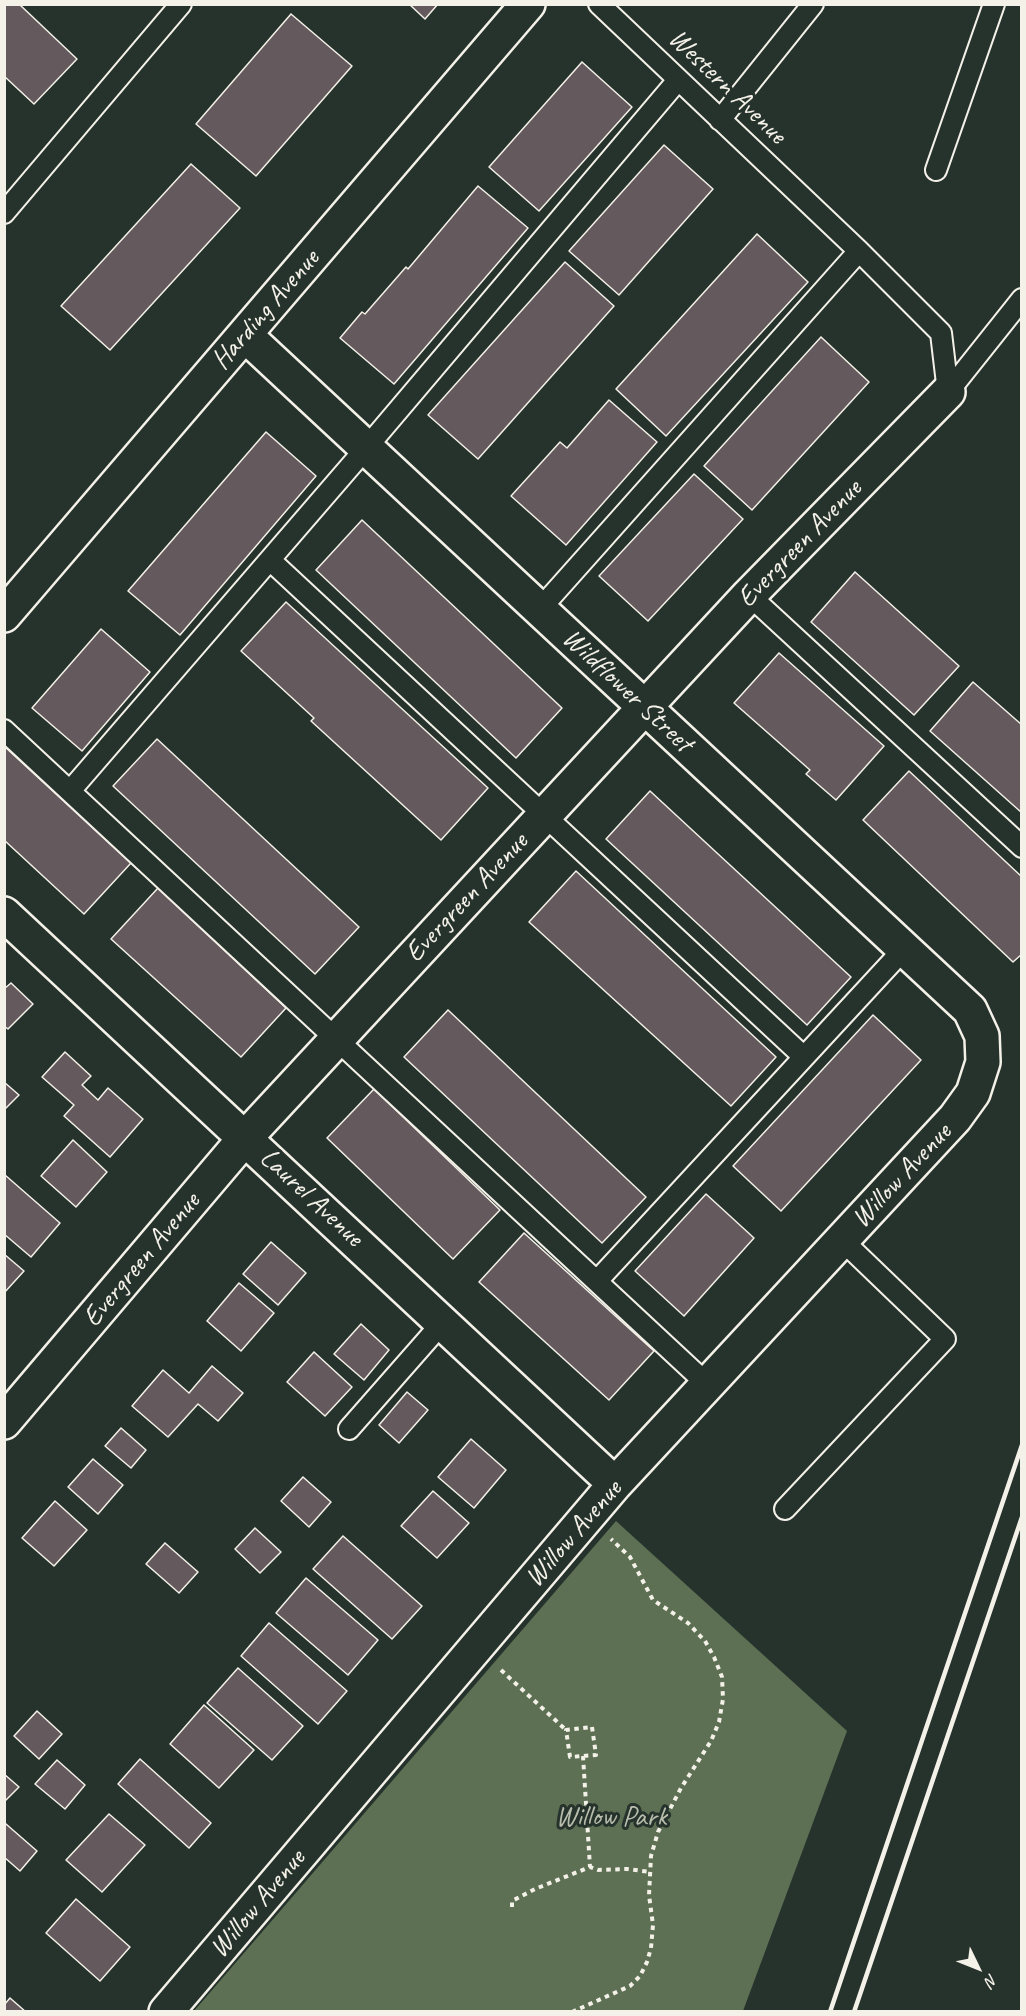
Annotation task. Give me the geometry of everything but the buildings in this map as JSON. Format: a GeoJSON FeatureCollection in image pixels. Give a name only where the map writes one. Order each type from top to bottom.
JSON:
{"type":"FeatureCollection","features":[{"type":"Feature","properties":{"kind":"street","name":"Harding Avenue"},"geometry":{"type":"LineString","coordinates":[[4,615],[528,4]]}},
{"type":"Feature","properties":{"kind":"street","name":"Wildflower Street"},"geometry":{"type":"LineString","coordinates":[[245,335],[970,1010],[982,1036],[983,1062]]}},
{"type":"Feature","properties":{"kind":"street","name":"Evergreen Avenue"},"geometry":{"type":"LineString","coordinates":[[4,1422],[246,1137],[749,595],[948,392]]}},
{"type":"Feature","properties":{"kind":"street","name":"Laurel Avenue"},"geometry":{"type":"LineString","coordinates":[[4,914],[246,1137],[615,1484]]}},
{"type":"Feature","properties":{"kind":"street","name":"Willow Avenue"},"geometry":{"type":"LineString","coordinates":[[166,2012],[615,1484],[955,1118],[974,1093],[983,1062]]}},
{"type":"Feature","properties":{"kind":"lane"},"geometry":{"type":"LineString","coordinates":[[4,213],[180,4]]}},
{"type":"Feature","properties":{"kind":"lane","name":"Western Avenue"},"geometry":{"type":"LineString","coordinates":[[599,4],[859,251],[941,333],[948,392]]}},
{"type":"Feature","properties":{"kind":"lane"},"geometry":{"type":"LineString","coordinates":[[720,120],[813,4]]}},
{"type":"Feature","properties":{"kind":"lane"},"geometry":{"type":"LineString","coordinates":[[936,170],[994,4]]}},
{"type":"Feature","properties":{"kind":"lane"},"geometry":{"type":"LineString","coordinates":[[70,791],[367,447],[678,80]]}},
{"type":"Feature","properties":{"kind":"lane"},"geometry":{"type":"LineString","coordinates":[[540,609],[859,251]]}},
{"type":"Feature","properties":{"kind":"lane"},"geometry":{"type":"LineString","coordinates":[[948,392],[1022,299]]}},
{"type":"Feature","properties":{"kind":"lane"},"geometry":{"type":"LineString","coordinates":[[270,560],[804,1057]]}},
{"type":"Feature","properties":{"kind":"lane"},"geometry":{"type":"LineString","coordinates":[[749,595],[1022,847]]}},
{"type":"Feature","properties":{"kind":"lane"},"geometry":{"type":"LineString","coordinates":[[4,730],[708,1385]]}},
{"type":"Feature","properties":{"kind":"lane"},"geometry":{"type":"LineString","coordinates":[[597,1281],[904,949]]}},
{"type":"Feature","properties":{"kind":"lane"},"geometry":{"type":"LineString","coordinates":[[785,1509],[945,1339],[842,1240]]}},
{"type":"Feature","properties":{"kind":"lane"},"geometry":{"type":"LineString","coordinates":[[349,1429],[442,1322]]}},
{"type":"Feature","properties":{"kind":"path"},"geometry":{"type":"LineString","coordinates":[[572,2012],[630,1986],[640,1976],[647,1962],[654,1925],[649,1895],[651,1856],[658,1832],[681,1788],[711,1741],[719,1722],[723,1699],[722,1677],[705,1641],[688,1623],[653,1600],[630,1557],[587,1518]]}},
{"type":"Feature","properties":{"kind":"path"},"geometry":{"type":"LineString","coordinates":[[477,1647],[566,1730],[570,1757],[596,1755],[592,1727],[566,1730]]}},
{"type":"Feature","properties":{"kind":"path"},"geometry":{"type":"LineString","coordinates":[[583,1756],[590,1867]]}},
{"type":"Feature","properties":{"kind":"path"},"geometry":{"type":"LineString","coordinates":[[512,1907],[512,1901],[535,1889],[590,1867],[598,1870],[627,1869],[651,1872]]}},
{"type":"Feature","properties":{"kind":"green space","name":"Willow Park"},"geometry":{"type":"Polygon","coordinates":[[[616,1521],[847,1731],[743,2011],[194,2011],[616,1521]]]}},
{"type":"Feature","properties":{"kind":"railway"},"geometry":{"type":"LineString","coordinates":[[830,2012],[1022,1445]]}},
{"type":"Feature","properties":{"kind":"railway"},"geometry":{"type":"LineString","coordinates":[[854,2012],[1022,1517]]}}]}
